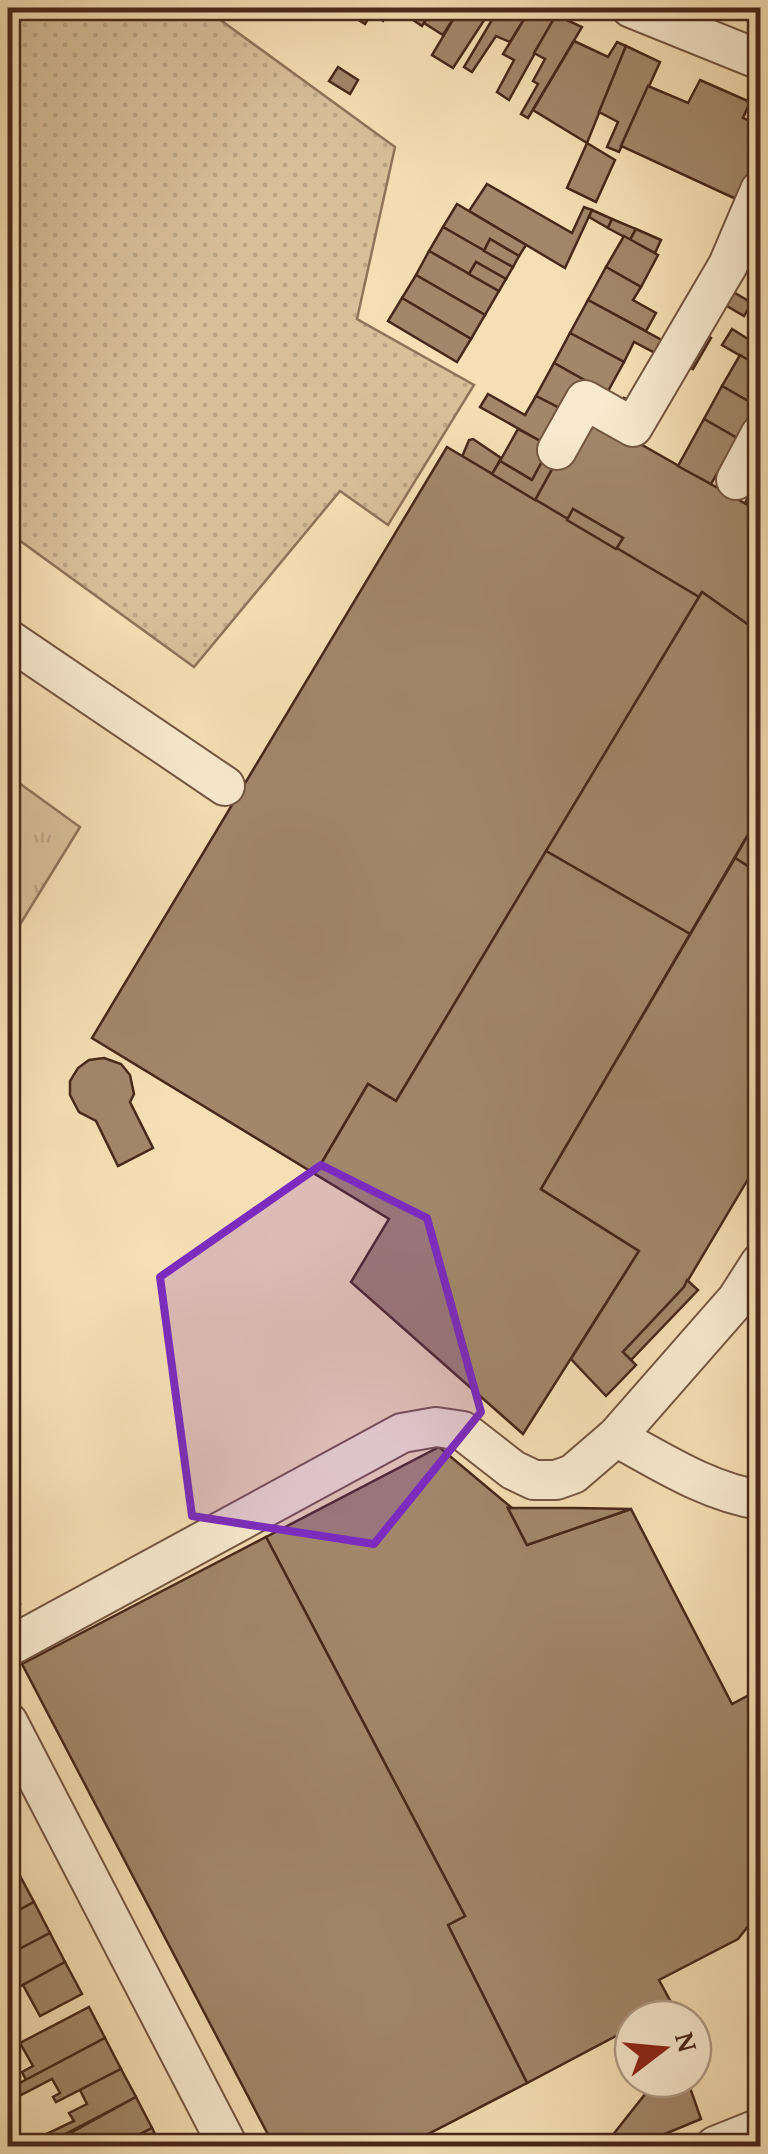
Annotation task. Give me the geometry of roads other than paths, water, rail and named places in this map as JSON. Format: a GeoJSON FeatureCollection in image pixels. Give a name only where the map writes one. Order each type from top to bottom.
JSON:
{"type":"FeatureCollection","features":[{"type":"Feature","properties":{"kind":"street"},"geometry":{"type":"LineString","coordinates":[[631,8],[760,60]]}},
{"type":"Feature","properties":{"kind":"street"},"geometry":{"type":"LineString","coordinates":[[557,450],[585,400],[632,427],[728,265],[760,190]]}},
{"type":"Feature","properties":{"kind":"street"},"geometry":{"type":"LineString","coordinates":[[736,480],[760,435]]}},
{"type":"Feature","properties":{"kind":"street"},"geometry":{"type":"LineString","coordinates":[[8,638],[224,786]]}},
{"type":"Feature","properties":{"kind":"street"},"geometry":{"type":"LineString","coordinates":[[8,1648],[402,1433],[436,1427],[463,1431],[512,1470],[534,1480],[556,1480],[573,1474],[616,1436],[737,1299],[760,1263]]}},
{"type":"Feature","properties":{"kind":"street"},"geometry":{"type":"LineString","coordinates":[[616,1436],[689,1478],[760,1500]]}},
{"type":"Feature","properties":{"kind":"street"},"geometry":{"type":"LineString","coordinates":[[8,1722],[228,2146]]}},
{"type":"Feature","properties":{"kind":"street"},"geometry":{"type":"LineString","coordinates":[[715,2146],[760,2128]]}}]}
